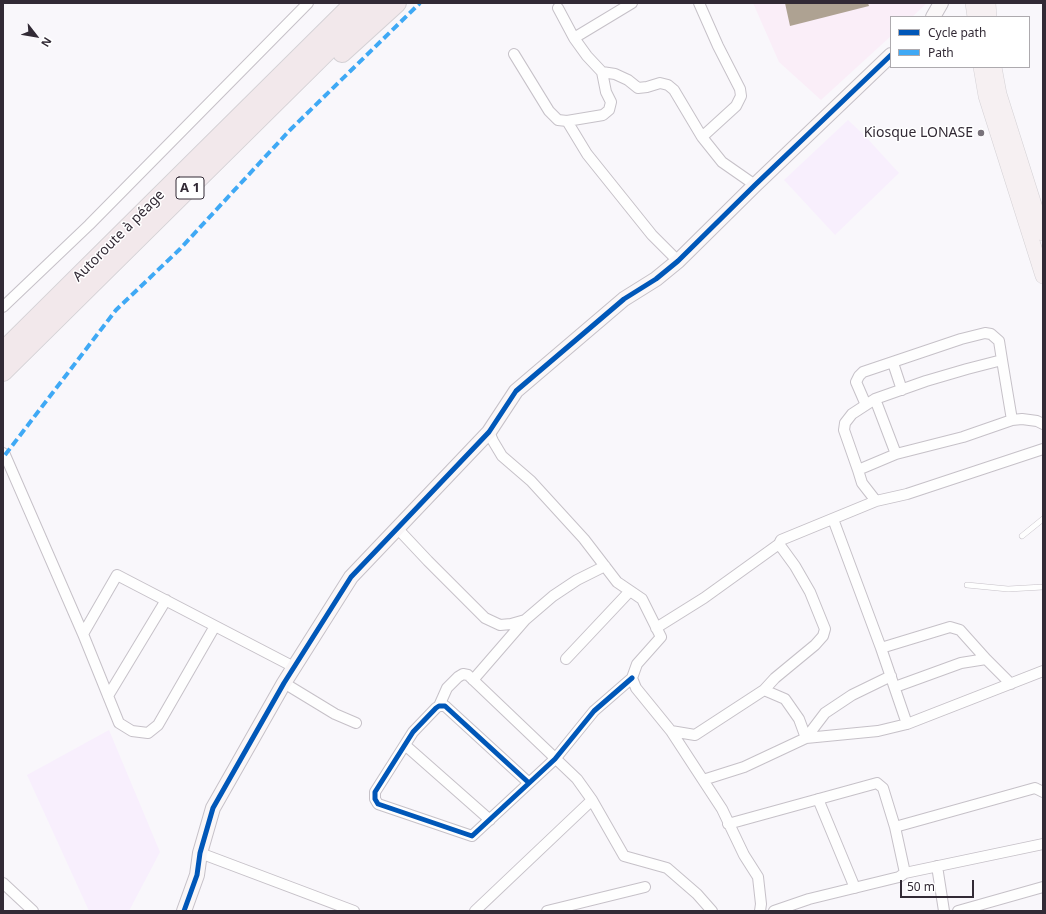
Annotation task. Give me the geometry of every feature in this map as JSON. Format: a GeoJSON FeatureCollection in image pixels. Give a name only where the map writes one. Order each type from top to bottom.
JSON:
{"type":"FeatureCollection","features":[{"type":"Feature","properties":{"kind":"highway"},"geometry":{"type":"LineString","coordinates":[[213,154],[346,3]]}},
{"type":"Feature","properties":{"kind":"highway","name":"Autoroute à péage"},"geometry":{"type":"LineString","coordinates":[[3,351],[213,154],[354,3]]}},
{"type":"Feature","properties":{"kind":"highway","name":"A 1"},"geometry":{"type":"LineString","coordinates":[[3,372],[213,154],[376,3]]}},
{"type":"Feature","properties":{"kind":"highway"},"geometry":{"type":"LineString","coordinates":[[213,154],[274,114],[397,3]]}},
{"type":"Feature","properties":{"kind":"main road"},"geometry":{"type":"LineString","coordinates":[[973,3],[975,16]]}},
{"type":"Feature","properties":{"kind":"main road"},"geometry":{"type":"LineString","coordinates":[[988,3],[989,16]]}},
{"type":"Feature","properties":{"kind":"main road"},"geometry":{"type":"LineString","coordinates":[[982,68],[986,96],[1043,276]]}},
{"type":"Feature","properties":{"kind":"main road"},"geometry":{"type":"LineString","coordinates":[[994,68],[1007,119],[1041,214],[1043,233]]}},
{"type":"Feature","properties":{"kind":"street"},"geometry":{"type":"LineString","coordinates":[[3,308],[89,225],[308,3]]}},
{"type":"Feature","properties":{"kind":"street"},"geometry":{"type":"LineString","coordinates":[[574,38],[632,3]]}},
{"type":"Feature","properties":{"kind":"street"},"geometry":{"type":"LineString","coordinates":[[699,3],[718,46],[740,89],[741,96],[736,106],[702,137]]}},
{"type":"Feature","properties":{"kind":"street"},"geometry":{"type":"LineString","coordinates":[[934,16],[941,3]]}},
{"type":"Feature","properties":{"kind":"street"},"geometry":{"type":"LineString","coordinates":[[514,54],[549,111],[558,120],[567,121],[603,116],[609,110],[611,102],[606,92],[602,72],[587,56],[574,38],[558,8]]}},
{"type":"Feature","properties":{"kind":"street"},"geometry":{"type":"LineString","coordinates":[[186,910],[197,875],[200,853],[214,808],[284,683],[350,577],[489,432],[516,391],[624,299],[656,279],[678,261],[890,56]]}},
{"type":"Feature","properties":{"kind":"street"},"geometry":{"type":"LineString","coordinates":[[602,72],[615,74],[628,80],[638,88],[660,83],[668,85],[674,90],[702,137],[722,162],[755,185]]}},
{"type":"Feature","properties":{"kind":"street"},"geometry":{"type":"LineString","coordinates":[[567,121],[587,154],[652,235],[678,261]]}},
{"type":"Feature","properties":{"kind":"street"},"geometry":{"type":"LineString","coordinates":[[866,405],[856,382],[863,372],[961,339],[985,333],[992,334],[998,341],[1012,420]]}},
{"type":"Feature","properties":{"kind":"street"},"geometry":{"type":"LineString","coordinates":[[876,501],[862,483],[844,430],[845,423],[852,414],[875,399],[967,369],[1002,360]]}},
{"type":"Feature","properties":{"kind":"street"},"geometry":{"type":"LineString","coordinates":[[893,363],[902,390]]}},
{"type":"Feature","properties":{"kind":"street"},"geometry":{"type":"LineString","coordinates":[[875,399],[896,454]]}},
{"type":"Feature","properties":{"kind":"street"},"geometry":{"type":"LineString","coordinates":[[858,470],[896,454],[963,437],[1012,420],[1022,419],[1037,421],[1043,424]]}},
{"type":"Feature","properties":{"kind":"street"},"geometry":{"type":"LineString","coordinates":[[489,432],[502,456],[531,481],[584,539],[617,582],[642,599],[661,637],[637,664],[632,678],[594,711],[556,759],[472,836],[378,804],[375,799],[375,792],[413,732],[439,706],[447,688],[458,677],[463,674],[468,675],[473,680],[556,759],[577,779],[592,800],[624,856],[666,868],[697,894],[712,911]]}},
{"type":"Feature","properties":{"kind":"street"},"geometry":{"type":"LineString","coordinates":[[656,628],[704,598],[779,544],[780,540],[786,537],[876,501],[907,494],[1043,449]]}},
{"type":"Feature","properties":{"kind":"street"},"geometry":{"type":"LineString","coordinates":[[3,453],[83,634],[119,723],[132,732],[148,733],[158,725],[215,626]]}},
{"type":"Feature","properties":{"kind":"street"},"geometry":{"type":"LineString","coordinates":[[833,519],[881,648],[907,724]]}},
{"type":"Feature","properties":{"kind":"street"},"geometry":{"type":"LineString","coordinates":[[397,528],[486,618],[500,625],[511,624],[524,620]]}},
{"type":"Feature","properties":{"kind":"street"},"geometry":{"type":"LineString","coordinates":[[672,731],[696,735],[764,690],[780,674],[815,645],[823,636],[825,629],[810,592],[795,566],[779,544]]}},
{"type":"Feature","properties":{"kind":"street"},"geometry":{"type":"LineString","coordinates":[[473,680],[524,620],[553,596],[578,580],[605,566]]}},
{"type":"Feature","properties":{"kind":"street"},"geometry":{"type":"LineString","coordinates":[[83,634],[117,575],[294,667]]}},
{"type":"Feature","properties":{"kind":"street"},"geometry":{"type":"LineString","coordinates":[[566,659],[630,591]]}},
{"type":"Feature","properties":{"kind":"street"},"geometry":{"type":"LineString","coordinates":[[108,696],[166,600]]}},
{"type":"Feature","properties":{"kind":"street"},"geometry":{"type":"LineString","coordinates":[[881,648],[950,627],[960,630],[986,660],[1010,684]]}},
{"type":"Feature","properties":{"kind":"street"},"geometry":{"type":"LineString","coordinates":[[895,687],[961,663],[986,660]]}},
{"type":"Feature","properties":{"kind":"street"},"geometry":{"type":"LineString","coordinates":[[703,780],[744,768],[806,738],[878,731],[907,724],[1043,671]]}},
{"type":"Feature","properties":{"kind":"street"},"geometry":{"type":"LineString","coordinates":[[806,738],[825,713],[852,695],[891,676]]}},
{"type":"Feature","properties":{"kind":"street"},"geometry":{"type":"LineString","coordinates":[[632,678],[636,688],[672,731],[722,809],[744,855],[758,877],[761,904],[760,911]]}},
{"type":"Feature","properties":{"kind":"street"},"geometry":{"type":"LineString","coordinates":[[284,683],[334,714],[356,723]]}},
{"type":"Feature","properties":{"kind":"street"},"geometry":{"type":"LineString","coordinates":[[764,690],[785,699],[799,719],[806,738]]}},
{"type":"Feature","properties":{"kind":"street"},"geometry":{"type":"LineString","coordinates":[[439,706],[445,706],[529,783]]}},
{"type":"Feature","properties":{"kind":"street"},"geometry":{"type":"LineString","coordinates":[[405,745],[490,820]]}},
{"type":"Feature","properties":{"kind":"street"},"geometry":{"type":"LineString","coordinates":[[728,824],[876,783],[883,788],[885,794],[895,827],[905,873]]}},
{"type":"Feature","properties":{"kind":"street"},"geometry":{"type":"LineString","coordinates":[[895,827],[1036,788],[1043,792]]}},
{"type":"Feature","properties":{"kind":"street"},"geometry":{"type":"LineString","coordinates":[[818,799],[855,888]]}},
{"type":"Feature","properties":{"kind":"street"},"geometry":{"type":"LineString","coordinates":[[475,911],[592,800]]}},
{"type":"Feature","properties":{"kind":"street"},"geometry":{"type":"LineString","coordinates":[[774,911],[809,899],[899,877],[905,873],[1043,844]]}},
{"type":"Feature","properties":{"kind":"street"},"geometry":{"type":"LineString","coordinates":[[200,853],[354,911]]}},
{"type":"Feature","properties":{"kind":"street"},"geometry":{"type":"LineString","coordinates":[[937,866],[944,911]]}},
{"type":"Feature","properties":{"kind":"street"},"geometry":{"type":"LineString","coordinates":[[3,883],[34,911]]}},
{"type":"Feature","properties":{"kind":"street"},"geometry":{"type":"LineString","coordinates":[[547,911],[645,886]]}},
{"type":"Feature","properties":{"kind":"street"},"geometry":{"type":"LineString","coordinates":[[958,911],[1043,887]]}},
{"type":"Feature","properties":{"kind":"lane"},"geometry":{"type":"LineString","coordinates":[[1022,536],[1043,519]]}},
{"type":"Feature","properties":{"kind":"lane"},"geometry":{"type":"LineString","coordinates":[[967,585],[1008,590],[1043,587]]}},
{"type":"Feature","properties":{"kind":"shaded area"},"geometry":{"type":"Polygon","coordinates":[[[753,3],[927,3],[913,16],[890,16],[890,37],[821,100],[779,62],[753,3]]]}},
{"type":"Feature","properties":{"kind":"shaded area"},"geometry":{"type":"Polygon","coordinates":[[[848,120],[899,173],[835,235],[784,180],[848,120]]]}},
{"type":"Feature","properties":{"kind":"shaded area"},"geometry":{"type":"Polygon","coordinates":[[[109,730],[160,852],[129,911],[89,911],[27,775],[109,730]]]}},
{"type":"Feature","properties":{"kind":"building"},"geometry":{"type":"Polygon","coordinates":[[[785,3],[868,3],[869,6],[790,26],[785,3]]]}},
{"type":"Feature","properties":{"kind":"marked path"},"geometry":{"type":"LineString","coordinates":[[5,455],[116,310],[180,249],[290,130],[420,3]]}},
{"type":"Feature","properties":{"kind":"cycle path"},"geometry":{"type":"LineString","coordinates":[[184,911],[197,875],[200,853],[213,808],[284,683],[351,577],[489,432],[516,391],[624,299],[656,279],[678,261],[890,56]]}},
{"type":"Feature","properties":{"kind":"cycle path"},"geometry":{"type":"LineString","coordinates":[[529,783],[445,706],[439,706],[413,732],[375,792],[375,799],[378,804],[472,836],[555,759],[594,711],[632,678]]}},
{"type":"Feature","properties":{"kind":"place","name":"Kiosque LONASE"},"geometry":{"type":"Point","coordinates":[981,133]}}]}
